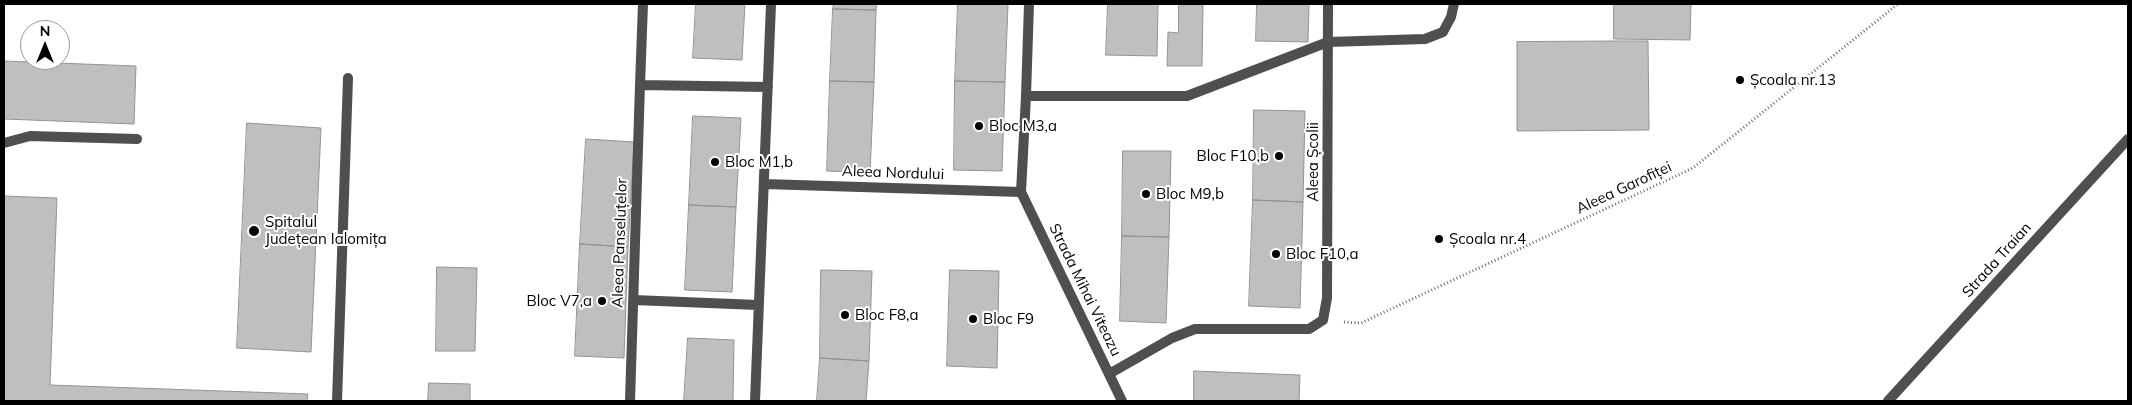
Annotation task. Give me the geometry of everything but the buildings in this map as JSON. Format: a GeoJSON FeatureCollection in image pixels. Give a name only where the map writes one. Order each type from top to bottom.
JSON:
{"type":"FeatureCollection","features":[{"type":"Feature","properties":{"kind":"street","name":"Aleea Panseluțelor"},"geometry":{"type":"LineString","coordinates":[[630,401],[643,4]]}},
{"type":"Feature","properties":{"kind":"street"},"geometry":{"type":"LineString","coordinates":[[755,401],[772,4]]}},
{"type":"Feature","properties":{"kind":"street"},"geometry":{"type":"LineString","coordinates":[[1021,192],[1029,4]]}},
{"type":"Feature","properties":{"kind":"street","name":"Aleea Școlii"},"geometry":{"type":"LineString","coordinates":[[1323,320],[1327,298],[1328,4]]}},
{"type":"Feature","properties":{"kind":"street"},"geometry":{"type":"LineString","coordinates":[[1026,96],[1187,96],[1328,42],[1424,39],[1443,32],[1451,18],[1454,4]]}},
{"type":"Feature","properties":{"kind":"street"},"geometry":{"type":"LineString","coordinates":[[337,401],[348,78]]}},
{"type":"Feature","properties":{"kind":"street"},"geometry":{"type":"LineString","coordinates":[[640,85],[768,87]]}},
{"type":"Feature","properties":{"kind":"street"},"geometry":{"type":"LineString","coordinates":[[4,143],[30,136],[137,139]]}},
{"type":"Feature","properties":{"kind":"street","name":"Strada Traian"},"geometry":{"type":"LineString","coordinates":[[1888,401],[2128,139]]}},
{"type":"Feature","properties":{"kind":"street","name":"Aleea Nordului"},"geometry":{"type":"LineString","coordinates":[[764,184],[1021,192]]}},
{"type":"Feature","properties":{"kind":"street","name":"Strada Mihai Viteazu"},"geometry":{"type":"LineString","coordinates":[[1021,192],[1122,401]]}},
{"type":"Feature","properties":{"kind":"street"},"geometry":{"type":"LineString","coordinates":[[634,300],[758,305]]}},
{"type":"Feature","properties":{"kind":"street"},"geometry":{"type":"LineString","coordinates":[[1109,374],[1172,338],[1196,330],[1309,330],[1323,320]]}},
{"type":"Feature","properties":{"kind":"path","name":"Aleea Garofiței"},"geometry":{"type":"LineString","coordinates":[[1323,320],[1361,324],[1693,168],[1898,4]]}},
{"type":"Feature","properties":{"kind":"place","name":"Școala nr.13"},"geometry":{"type":"Point","coordinates":[1740,80]}},
{"type":"Feature","properties":{"kind":"place","name":"Bloc M3,a"},"geometry":{"type":"Point","coordinates":[979,126]}},
{"type":"Feature","properties":{"kind":"place","name":"Bloc F10,b"},"geometry":{"type":"Point","coordinates":[1279,156]}},
{"type":"Feature","properties":{"kind":"place","name":"Bloc M1,b"},"geometry":{"type":"Point","coordinates":[715,162]}},
{"type":"Feature","properties":{"kind":"place","name":"Bloc M9,b"},"geometry":{"type":"Point","coordinates":[1146,194]}},
{"type":"Feature","properties":{"kind":"place","name":"Spitalul Județean Ialomița"},"geometry":{"type":"Point","coordinates":[254,231]}},
{"type":"Feature","properties":{"kind":"place","name":"Școala nr.4"},"geometry":{"type":"Point","coordinates":[1439,239]}},
{"type":"Feature","properties":{"kind":"place","name":"Bloc F10,a"},"geometry":{"type":"Point","coordinates":[1276,254]}},
{"type":"Feature","properties":{"kind":"place","name":"Bloc V7,a"},"geometry":{"type":"Point","coordinates":[602,301]}},
{"type":"Feature","properties":{"kind":"place","name":"Bloc F8,a"},"geometry":{"type":"Point","coordinates":[845,315]}},
{"type":"Feature","properties":{"kind":"place","name":"Bloc F9"},"geometry":{"type":"Point","coordinates":[973,319]}}]}
